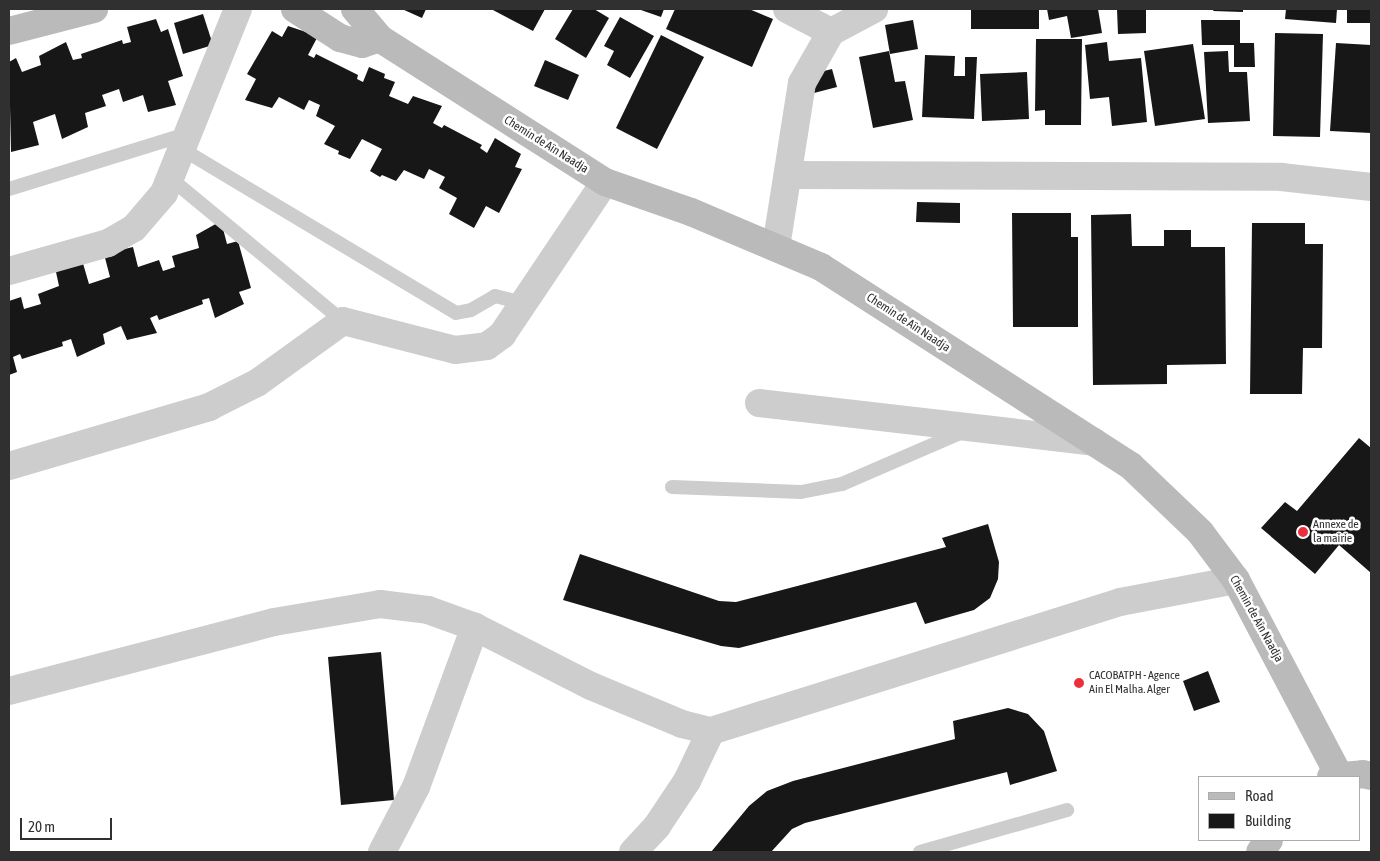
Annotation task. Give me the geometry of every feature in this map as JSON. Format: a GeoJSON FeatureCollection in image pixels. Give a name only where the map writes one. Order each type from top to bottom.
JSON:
{"type":"FeatureCollection","features":[{"type":"Feature","properties":{"kind":"main road"},"geometry":{"type":"LineString","coordinates":[[9,31],[94,9]]}},
{"type":"Feature","properties":{"kind":"main road"},"geometry":{"type":"LineString","coordinates":[[295,9],[340,38],[362,44],[379,38]]}},
{"type":"Feature","properties":{"kind":"main road","name":"Chemin de Aïn Naadja"},"geometry":{"type":"LineString","coordinates":[[355,9],[379,38],[605,182],[691,212],[821,267],[1130,466],[1200,532],[1236,580],[1335,776]]}},
{"type":"Feature","properties":{"kind":"main road"},"geometry":{"type":"LineString","coordinates":[[1335,776],[1371,776]]}},
{"type":"Feature","properties":{"kind":"main road"},"geometry":{"type":"LineString","coordinates":[[1260,852],[1268,841]]}},
{"type":"Feature","properties":{"kind":"street"},"geometry":{"type":"LineString","coordinates":[[9,271],[116,238],[134,228],[164,193],[238,9]]}},
{"type":"Feature","properties":{"kind":"street"},"geometry":{"type":"LineString","coordinates":[[787,9],[831,32]]}},
{"type":"Feature","properties":{"kind":"street"},"geometry":{"type":"LineString","coordinates":[[776,247],[802,84],[831,32],[874,9]]}},
{"type":"Feature","properties":{"kind":"street"},"geometry":{"type":"LineString","coordinates":[[788,175],[1281,177],[1371,187]]}},
{"type":"Feature","properties":{"kind":"street"},"geometry":{"type":"LineString","coordinates":[[9,466],[209,407],[257,383],[343,321],[456,350],[487,346],[502,335],[605,182]]}},
{"type":"Feature","properties":{"kind":"street"},"geometry":{"type":"LineString","coordinates":[[759,403],[1094,442]]}},
{"type":"Feature","properties":{"kind":"street"},"geometry":{"type":"LineString","coordinates":[[9,691],[274,622],[380,604],[428,610],[475,627],[591,686],[682,724],[711,730],[1120,602],[1236,580]]}},
{"type":"Feature","properties":{"kind":"street"},"geometry":{"type":"LineString","coordinates":[[382,852],[416,787],[475,627]]}},
{"type":"Feature","properties":{"kind":"street"},"geometry":{"type":"LineString","coordinates":[[632,852],[657,826],[687,781],[711,730]]}},
{"type":"Feature","properties":{"kind":"lane"},"geometry":{"type":"LineString","coordinates":[[9,189],[185,141],[456,313],[471,310],[495,296],[523,303]]}},
{"type":"Feature","properties":{"kind":"lane"},"geometry":{"type":"LineString","coordinates":[[170,178],[343,321]]}},
{"type":"Feature","properties":{"kind":"lane"},"geometry":{"type":"LineString","coordinates":[[672,486],[801,492],[842,484],[972,428]]}},
{"type":"Feature","properties":{"kind":"lane"},"geometry":{"type":"LineString","coordinates":[[920,852],[1067,810]]}},
{"type":"Feature","properties":{"kind":"building"},"geometry":{"type":"Polygon","coordinates":[[[402,9],[426,9],[422,18],[402,9]]]}},
{"type":"Feature","properties":{"kind":"building"},"geometry":{"type":"Polygon","coordinates":[[[491,9],[545,9],[533,31],[491,9]]]}},
{"type":"Feature","properties":{"kind":"building"},"geometry":{"type":"Polygon","coordinates":[[[573,9],[594,9],[609,18],[586,58],[555,39],[573,9]]]}},
{"type":"Feature","properties":{"kind":"building"},"geometry":{"type":"Polygon","coordinates":[[[638,9],[664,9],[661,17],[638,9]]]}},
{"type":"Feature","properties":{"kind":"building"},"geometry":{"type":"Polygon","coordinates":[[[675,9],[749,9],[773,19],[752,67],[666,29],[675,9]]]}},
{"type":"Feature","properties":{"kind":"building"},"geometry":{"type":"Polygon","coordinates":[[[971,9],[1039,9],[1039,29],[971,29],[971,9]]]}},
{"type":"Feature","properties":{"kind":"building"},"geometry":{"type":"Polygon","coordinates":[[[1047,9],[1098,9],[1102,33],[1071,38],[1067,16],[1049,20],[1047,9]]]}},
{"type":"Feature","properties":{"kind":"building"},"geometry":{"type":"Polygon","coordinates":[[[1117,9],[1146,9],[1146,33],[1118,34],[1117,9]]]}},
{"type":"Feature","properties":{"kind":"building"},"geometry":{"type":"Polygon","coordinates":[[[1214,9],[1243,9],[1243,12],[1213,11],[1214,9]]]}},
{"type":"Feature","properties":{"kind":"building"},"geometry":{"type":"Polygon","coordinates":[[[1286,9],[1337,9],[1336,23],[1285,19],[1286,9]]]}},
{"type":"Feature","properties":{"kind":"building"},"geometry":{"type":"Polygon","coordinates":[[[1347,9],[1371,9],[1371,23],[1347,23],[1347,9]]]}},
{"type":"Feature","properties":{"kind":"building"},"geometry":{"type":"Polygon","coordinates":[[[203,14],[213,45],[183,54],[174,23],[203,14]]]}},
{"type":"Feature","properties":{"kind":"building"},"geometry":{"type":"Polygon","coordinates":[[[620,17],[654,36],[630,78],[607,65],[614,51],[604,46],[620,17]]]}},
{"type":"Feature","properties":{"kind":"building"},"geometry":{"type":"Polygon","coordinates":[[[156,19],[161,32],[168,29],[183,76],[168,81],[176,105],[148,112],[143,95],[123,102],[119,89],[102,95],[106,106],[85,113],[88,127],[62,139],[55,114],[33,122],[39,145],[11,152],[9,62],[16,58],[22,72],[41,65],[39,56],[66,42],[73,60],[82,58],[81,54],[122,40],[123,44],[131,42],[127,27],[156,19]]]}},
{"type":"Feature","properties":{"kind":"building"},"geometry":{"type":"Polygon","coordinates":[[[913,20],[918,49],[890,54],[885,25],[913,20]]]}},
{"type":"Feature","properties":{"kind":"building"},"geometry":{"type":"Polygon","coordinates":[[[1201,20],[1240,20],[1240,43],[1254,43],[1255,67],[1234,67],[1234,45],[1202,45],[1201,20]]]}},
{"type":"Feature","properties":{"kind":"building"},"geometry":{"type":"Polygon","coordinates":[[[288,26],[318,36],[308,55],[314,58],[316,54],[358,75],[357,79],[363,82],[369,67],[385,74],[384,78],[395,82],[389,96],[408,104],[413,96],[442,106],[433,123],[442,128],[444,125],[482,145],[480,148],[487,153],[495,138],[521,154],[515,167],[522,169],[499,213],[486,206],[474,228],[449,214],[457,198],[439,188],[445,177],[429,169],[424,179],[404,170],[396,181],[382,175],[380,177],[370,171],[382,149],[362,139],[350,159],[338,154],[339,151],[324,144],[335,126],[316,116],[320,105],[309,100],[304,110],[279,97],[272,108],[245,100],[256,79],[247,74],[272,31],[282,37],[288,26]]]}},
{"type":"Feature","properties":{"kind":"building"},"geometry":{"type":"Polygon","coordinates":[[[1275,33],[1323,34],[1320,137],[1273,136],[1275,33]]]}},
{"type":"Feature","properties":{"kind":"building"},"geometry":{"type":"Polygon","coordinates":[[[661,35],[704,57],[657,149],[616,128],[661,35]]]}},
{"type":"Feature","properties":{"kind":"building"},"geometry":{"type":"Polygon","coordinates":[[[1036,39],[1082,39],[1081,125],[1045,125],[1045,110],[1035,111],[1036,39]]]}},
{"type":"Feature","properties":{"kind":"building"},"geometry":{"type":"Polygon","coordinates":[[[1107,42],[1109,61],[1141,58],[1147,122],[1112,126],[1109,97],[1090,99],[1085,45],[1107,42]]]}},
{"type":"Feature","properties":{"kind":"building"},"geometry":{"type":"Polygon","coordinates":[[[1336,43],[1371,45],[1371,133],[1330,131],[1336,43]]]}},
{"type":"Feature","properties":{"kind":"building"},"geometry":{"type":"Polygon","coordinates":[[[1193,44],[1205,119],[1155,126],[1144,51],[1193,44]]]}},
{"type":"Feature","properties":{"kind":"building"},"geometry":{"type":"Polygon","coordinates":[[[889,51],[895,82],[905,81],[913,120],[873,128],[859,57],[889,51]]]}},
{"type":"Feature","properties":{"kind":"building"},"geometry":{"type":"Polygon","coordinates":[[[1228,51],[1229,72],[1247,72],[1250,121],[1208,123],[1204,52],[1228,51]]]}},
{"type":"Feature","properties":{"kind":"building"},"geometry":{"type":"Polygon","coordinates":[[[925,55],[955,56],[954,76],[965,76],[965,57],[977,57],[974,119],[922,117],[925,55]]]}},
{"type":"Feature","properties":{"kind":"building"},"geometry":{"type":"Polygon","coordinates":[[[545,60],[579,75],[568,100],[534,86],[545,60]]]}},
{"type":"Feature","properties":{"kind":"building"},"geometry":{"type":"Polygon","coordinates":[[[832,69],[837,87],[814,93],[808,75],[832,69]]]}},
{"type":"Feature","properties":{"kind":"building"},"geometry":{"type":"Polygon","coordinates":[[[1027,72],[1029,119],[982,121],[980,74],[1027,72]]]}},
{"type":"Feature","properties":{"kind":"building"},"geometry":{"type":"Polygon","coordinates":[[[917,202],[960,203],[960,223],[916,222],[917,202]]]}},
{"type":"Feature","properties":{"kind":"building"},"geometry":{"type":"Polygon","coordinates":[[[1012,213],[1071,213],[1071,237],[1078,237],[1078,327],[1013,327],[1012,213]]]}},
{"type":"Feature","properties":{"kind":"building"},"geometry":{"type":"Polygon","coordinates":[[[1131,214],[1132,246],[1164,246],[1164,230],[1191,230],[1191,247],[1225,247],[1226,364],[1167,365],[1167,384],[1093,385],[1091,215],[1131,214]]]}},
{"type":"Feature","properties":{"kind":"building"},"geometry":{"type":"Polygon","coordinates":[[[221,221],[227,244],[238,241],[251,288],[239,292],[244,304],[215,318],[209,298],[202,300],[203,304],[159,320],[157,315],[150,318],[157,333],[127,340],[121,326],[103,334],[105,344],[77,357],[71,339],[62,342],[63,346],[22,359],[20,354],[13,357],[17,372],[9,375],[9,301],[21,297],[24,309],[41,304],[38,294],[59,286],[56,272],[82,260],[89,284],[110,277],[104,254],[133,247],[138,267],[159,260],[163,271],[175,267],[172,256],[199,248],[196,235],[221,221]]]}},
{"type":"Feature","properties":{"kind":"building"},"geometry":{"type":"Polygon","coordinates":[[[1252,223],[1305,223],[1305,244],[1323,244],[1322,348],[1303,348],[1302,394],[1250,394],[1252,223]]]}},
{"type":"Feature","properties":{"kind":"building"},"geometry":{"type":"Polygon","coordinates":[[[1359,438],[1371,448],[1371,573],[1339,545],[1315,574],[1261,528],[1285,502],[1297,511],[1359,438]]]}},
{"type":"Feature","properties":{"kind":"building"},"geometry":{"type":"Polygon","coordinates":[[[988,524],[999,562],[998,579],[990,598],[974,610],[925,624],[916,602],[739,648],[721,646],[563,600],[580,554],[719,601],[736,602],[946,547],[942,538],[988,524]]]}},
{"type":"Feature","properties":{"kind":"building"},"geometry":{"type":"Polygon","coordinates":[[[381,652],[394,800],[341,805],[328,657],[381,652]]]}},
{"type":"Feature","properties":{"kind":"building"},"geometry":{"type":"Polygon","coordinates":[[[1208,671],[1220,702],[1194,711],[1183,681],[1208,671]]]}},
{"type":"Feature","properties":{"kind":"building"},"geometry":{"type":"Polygon","coordinates":[[[1008,708],[1028,714],[1044,731],[1057,771],[1010,785],[1007,772],[805,823],[792,829],[771,852],[711,852],[749,806],[767,791],[793,781],[955,739],[953,721],[1008,708]]]}},
{"type":"Feature","properties":{"kind":"place","name":"Annexe de la mairie"},"geometry":{"type":"Point","coordinates":[1303,532]}},
{"type":"Feature","properties":{"kind":"place","name":"CACOBATPH - Agence Ain El Malha. Alger"},"geometry":{"type":"Point","coordinates":[1079,683]}}]}
